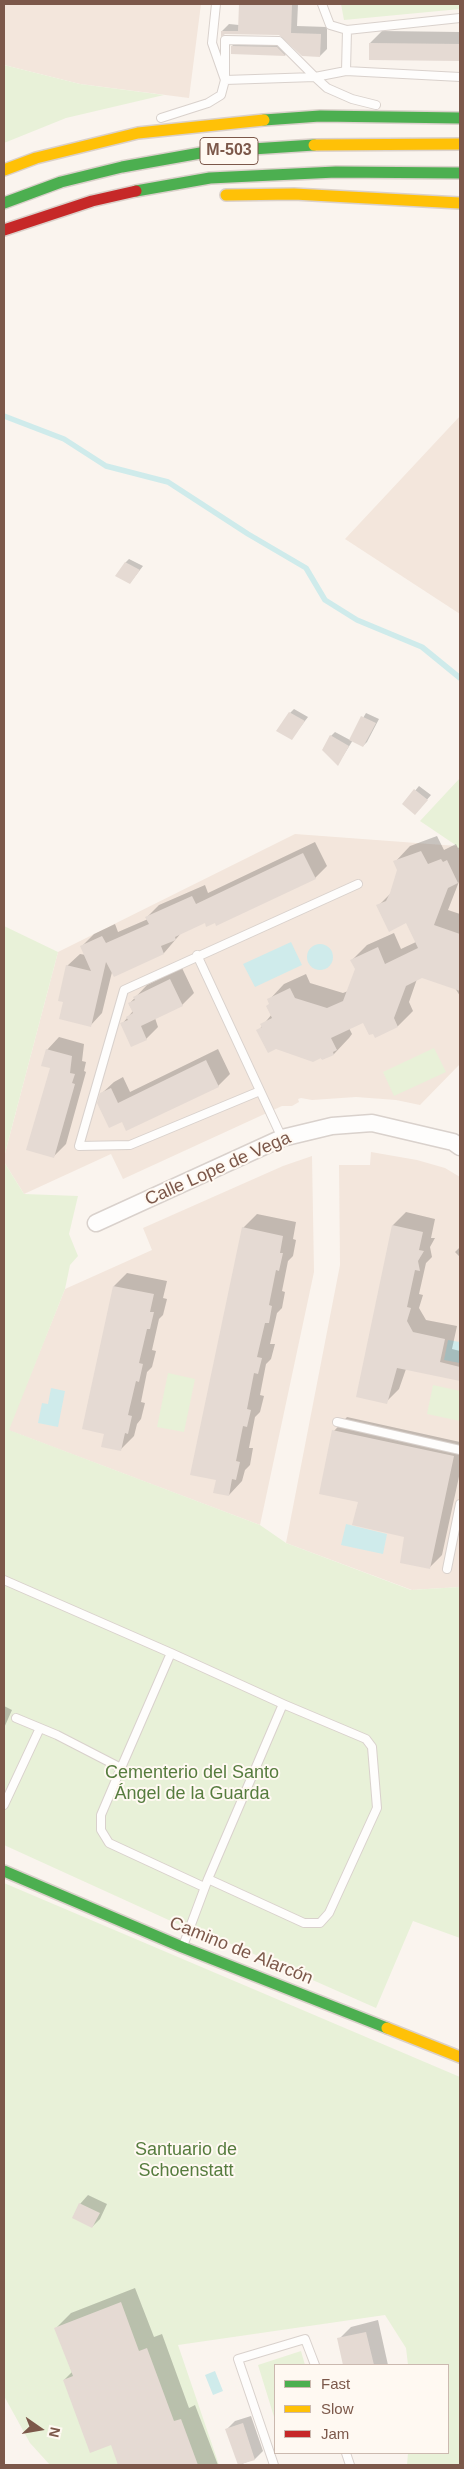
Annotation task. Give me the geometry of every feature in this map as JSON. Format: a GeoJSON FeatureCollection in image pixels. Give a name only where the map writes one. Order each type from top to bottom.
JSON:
{"type":"FeatureCollection","features":[{"type":"Feature","properties":{"kind":"main road"},"geometry":{"type":"LineString","coordinates":[[4,170],[36,158],[138,133],[217,123],[320,116],[460,118]]}},
{"type":"Feature","properties":{"kind":"main road","name":"M-503"},"geometry":{"type":"LineString","coordinates":[[4,203],[61,182],[122,167],[206,152],[338,143],[460,144]]}},
{"type":"Feature","properties":{"kind":"main road","name":"M-503"},"geometry":{"type":"LineString","coordinates":[[4,230],[110,197],[153,187],[210,178],[336,172],[460,173]]}},
{"type":"Feature","properties":{"kind":"main road"},"geometry":{"type":"LineString","coordinates":[[213,196],[294,194],[460,203]]}},
{"type":"Feature","properties":{"kind":"main road"},"geometry":{"type":"LineString","coordinates":[[34,220],[115,208]]}},
{"type":"Feature","properties":{"kind":"main road","name":"Camino de Alarcón"},"geometry":{"type":"LineString","coordinates":[[6,1872],[182,1947],[460,2057]]}},
{"type":"Feature","properties":{"kind":"street","name":"Calle Lope de Vega"},"geometry":{"type":"LineString","coordinates":[[96,1223],[282,1138],[332,1126],[372,1123],[453,1142],[460,1147]]}},
{"type":"Feature","properties":{"kind":"lane"},"geometry":{"type":"LineString","coordinates":[[216,4],[212,43],[224,80]]}},
{"type":"Feature","properties":{"kind":"lane"},"geometry":{"type":"LineString","coordinates":[[322,4],[330,25],[347,30],[460,18]]}},
{"type":"Feature","properties":{"kind":"lane"},"geometry":{"type":"LineString","coordinates":[[346,71],[347,30]]}},
{"type":"Feature","properties":{"kind":"lane"},"geometry":{"type":"LineString","coordinates":[[150,121],[208,103],[221,95],[224,80],[225,40],[279,41],[327,88],[352,99],[384,108],[441,118]]}},
{"type":"Feature","properties":{"kind":"lane"},"geometry":{"type":"LineString","coordinates":[[224,80],[315,77],[346,71],[460,76]]}},
{"type":"Feature","properties":{"kind":"lane"},"geometry":{"type":"LineString","coordinates":[[81,147],[142,124]]}},
{"type":"Feature","properties":{"kind":"lane"},"geometry":{"type":"LineString","coordinates":[[260,1091],[130,1145],[79,1146],[124,990],[197,955],[358,884]]}},
{"type":"Feature","properties":{"kind":"lane"},"geometry":{"type":"LineString","coordinates":[[197,955],[282,1138]]}},
{"type":"Feature","properties":{"kind":"lane"},"geometry":{"type":"LineString","coordinates":[[337,1422],[460,1450]]}},
{"type":"Feature","properties":{"kind":"lane"},"geometry":{"type":"LineString","coordinates":[[447,1569],[460,1504]]}},
{"type":"Feature","properties":{"kind":"lane"},"geometry":{"type":"LineString","coordinates":[[4,1580],[366,1739],[372,1748],[377,1808],[329,1914],[320,1923],[304,1923],[208,1878]]}},
{"type":"Feature","properties":{"kind":"lane"},"geometry":{"type":"LineString","coordinates":[[171,1653],[101,1815],[101,1830],[109,1843],[204,1887]]}},
{"type":"Feature","properties":{"kind":"lane"},"geometry":{"type":"LineString","coordinates":[[182,1947],[204,1887],[283,1704]]}},
{"type":"Feature","properties":{"kind":"lane"},"geometry":{"type":"LineString","coordinates":[[16,1718],[121,1768]]}},
{"type":"Feature","properties":{"kind":"lane"},"geometry":{"type":"LineString","coordinates":[[4,1805],[40,1728]]}},
{"type":"Feature","properties":{"kind":"lane"},"geometry":{"type":"LineString","coordinates":[[274,2465],[238,2359],[305,2339],[315,2364]]}},
{"type":"Feature","properties":{"kind":"shaded area"},"geometry":{"type":"Polygon","coordinates":[[[4,4],[201,4],[189,98],[80,84],[4,65],[4,4]]]}},
{"type":"Feature","properties":{"kind":"shaded area"},"geometry":{"type":"Polygon","coordinates":[[[460,416],[460,614],[345,539],[460,416]]]}},
{"type":"Feature","properties":{"kind":"shaded area"},"geometry":{"type":"Polygon","coordinates":[[[295,834],[457,846],[460,852],[460,1064],[420,1105],[396,1100],[356,1097],[312,1100],[301,1098],[298,1099],[299,1102],[292,1106],[282,1106],[123,1179],[111,1154],[24,1194],[4,1162],[4,1157],[58,952],[295,834]]]}},
{"type":"Feature","properties":{"kind":"shaded area"},"geometry":{"type":"Polygon","coordinates":[[[371,1152],[417,1160],[445,1168],[460,1177],[460,1587],[412,1590],[286,1543],[340,1265],[339,1165],[370,1165],[371,1152]]]}},
{"type":"Feature","properties":{"kind":"shaded area"},"geometry":{"type":"Polygon","coordinates":[[[312,1156],[314,1272],[260,1525],[8,1430],[65,1289],[152,1250],[143,1228],[283,1166],[312,1156]]]}},
{"type":"Feature","properties":{"kind":"green space"},"geometry":{"type":"Polygon","coordinates":[[[341,4],[460,4],[460,9],[344,20],[341,4]]]}},
{"type":"Feature","properties":{"kind":"green space"},"geometry":{"type":"Polygon","coordinates":[[[4,65],[80,84],[164,95],[66,118],[4,143],[4,65]]]}},
{"type":"Feature","properties":{"kind":"green space"},"geometry":{"type":"Polygon","coordinates":[[[460,778],[460,852],[457,846],[420,821],[460,778]]]}},
{"type":"Feature","properties":{"kind":"green space"},"geometry":{"type":"Polygon","coordinates":[[[4,926],[58,952],[4,1157],[4,926]]]}},
{"type":"Feature","properties":{"kind":"green space"},"geometry":{"type":"Polygon","coordinates":[[[434,1048],[446,1072],[394,1096],[383,1072],[434,1048]]]}},
{"type":"Feature","properties":{"kind":"green space","name":"Cementerio del Santo Ángel de la Guarda"},"geometry":{"type":"Polygon","coordinates":[[[4,1162],[24,1194],[78,1196],[69,1234],[78,1256],[70,1265],[65,1289],[9,1430],[260,1525],[286,1543],[411,1590],[460,1587],[460,1938],[413,1921],[376,2008],[197,1929],[195,1932],[4,1845],[4,1162]]]}},
{"type":"Feature","properties":{"kind":"green space"},"geometry":{"type":"Polygon","coordinates":[[[168,1373],[195,1379],[184,1432],[157,1427],[168,1373]]]}},
{"type":"Feature","properties":{"kind":"green space"},"geometry":{"type":"Polygon","coordinates":[[[433,1385],[460,1391],[460,1421],[427,1414],[433,1385]]]}},
{"type":"Feature","properties":{"kind":"green space","name":"Santuario de Schoenstatt"},"geometry":{"type":"Polygon","coordinates":[[[4,1883],[460,2077],[460,2465],[407,2465],[408,2454],[449,2454],[449,2364],[408,2364],[406,2348],[385,2315],[178,2345],[219,2465],[50,2465],[30,2443],[4,2396],[4,1883]]]}},
{"type":"Feature","properties":{"kind":"green space"},"geometry":{"type":"Polygon","coordinates":[[[301,2351],[305,2364],[274,2364],[274,2417],[258,2365],[301,2351]]]}},
{"type":"Feature","properties":{"kind":"water"},"geometry":{"type":"Polygon","coordinates":[[[291,942],[302,965],[255,987],[243,964],[291,942]]]}},
{"type":"Feature","properties":{"kind":"water"},"geometry":{"type":"Polygon","coordinates":[[[320,944],[329,948],[333,957],[329,966],[320,970],[311,966],[307,957],[311,948],[320,944]]]}},
{"type":"Feature","properties":{"kind":"water"},"geometry":{"type":"Polygon","coordinates":[[[448,1340],[460,1342],[460,1363],[444,1360],[448,1340]]]}},
{"type":"Feature","properties":{"kind":"water"},"geometry":{"type":"Polygon","coordinates":[[[51,1388],[65,1391],[58,1427],[38,1423],[42,1403],[48,1404],[51,1388]]]}},
{"type":"Feature","properties":{"kind":"water"},"geometry":{"type":"Polygon","coordinates":[[[346,1524],[387,1534],[383,1554],[341,1545],[346,1524]]]}},
{"type":"Feature","properties":{"kind":"water"},"geometry":{"type":"Polygon","coordinates":[[[215,2371],[223,2391],[213,2395],[205,2375],[215,2371]]]}},
{"type":"Feature","properties":{"kind":"building"},"geometry":{"type":"Polygon","coordinates":[[[239,4],[292,4],[291,33],[321,34],[320,57],[302,56],[279,35],[225,34],[221,37],[221,31],[238,31],[239,4]]]}},
{"type":"Feature","properties":{"kind":"building"},"geometry":{"type":"Polygon","coordinates":[[[369,43],[460,44],[460,61],[369,60],[369,43]]]}},
{"type":"Feature","properties":{"kind":"building"},"geometry":{"type":"Polygon","coordinates":[[[231,46],[277,47],[286,56],[231,54],[231,46]]]}},
{"type":"Feature","properties":{"kind":"building"},"geometry":{"type":"Polygon","coordinates":[[[125,562],[140,570],[130,584],[115,576],[125,562]]]}},
{"type":"Feature","properties":{"kind":"building"},"geometry":{"type":"Polygon","coordinates":[[[289,712],[305,721],[292,740],[276,731],[289,712]]]}},
{"type":"Feature","properties":{"kind":"building"},"geometry":{"type":"Polygon","coordinates":[[[361,716],[376,723],[363,747],[349,740],[361,716]]]}},
{"type":"Feature","properties":{"kind":"building"},"geometry":{"type":"Polygon","coordinates":[[[330,735],[349,746],[338,766],[322,750],[330,735]]]}},
{"type":"Feature","properties":{"kind":"building"},"geometry":{"type":"Polygon","coordinates":[[[414,789],[428,800],[415,815],[402,804],[414,789]]]}},
{"type":"Feature","properties":{"kind":"building"},"geometry":{"type":"Polygon","coordinates":[[[421,851],[428,864],[441,859],[443,862],[447,860],[458,883],[448,888],[434,925],[460,934],[460,991],[422,978],[406,986],[394,1018],[398,1027],[375,1038],[373,1034],[369,1035],[363,1023],[331,1038],[337,1050],[333,1052],[334,1055],[313,1062],[276,1049],[268,1053],[256,1030],[262,1027],[260,1024],[272,1018],[266,1006],[269,1004],[267,999],[290,988],[295,998],[327,1008],[343,1001],[355,969],[350,960],[378,947],[385,964],[418,948],[406,923],[389,932],[376,905],[386,901],[390,893],[397,870],[393,861],[421,851]]]}},
{"type":"Feature","properties":{"kind":"building"},"geometry":{"type":"Polygon","coordinates":[[[303,853],[316,879],[216,926],[215,923],[206,927],[205,923],[175,937],[176,940],[161,946],[164,954],[114,977],[106,962],[91,1027],[59,1019],[63,1002],[58,1001],[66,965],[91,971],[80,946],[102,936],[106,943],[149,924],[145,917],[192,896],[196,904],[303,853]]]}},
{"type":"Feature","properties":{"kind":"building"},"geometry":{"type":"Polygon","coordinates":[[[170,979],[183,1006],[141,1026],[147,1040],[131,1047],[120,1023],[128,1020],[126,1017],[133,1013],[128,1003],[135,1000],[133,997],[170,979]]]}},
{"type":"Feature","properties":{"kind":"building"},"geometry":{"type":"Polygon","coordinates":[[[46,1049],[72,1056],[70,1073],[75,1074],[72,1083],[75,1084],[54,1158],[26,1150],[50,1068],[41,1066],[46,1049]]]}},
{"type":"Feature","properties":{"kind":"building"},"geometry":{"type":"Polygon","coordinates":[[[206,1060],[219,1087],[126,1131],[122,1122],[109,1128],[97,1103],[100,1093],[111,1088],[118,1103],[206,1060]]]}},
{"type":"Feature","properties":{"kind":"building"},"geometry":{"type":"Polygon","coordinates":[[[392,1225],[423,1232],[419,1250],[424,1251],[418,1261],[420,1271],[415,1270],[407,1307],[411,1308],[407,1321],[413,1332],[445,1339],[440,1362],[460,1367],[460,1381],[397,1368],[387,1404],[356,1397],[392,1225]]]}},
{"type":"Feature","properties":{"kind":"building"},"geometry":{"type":"Polygon","coordinates":[[[242,1227],[283,1236],[280,1253],[283,1253],[279,1271],[276,1270],[269,1305],[272,1306],[269,1323],[265,1323],[257,1357],[262,1358],[258,1374],[254,1373],[247,1409],[251,1410],[247,1427],[243,1426],[236,1461],[240,1462],[236,1480],[232,1479],[229,1496],[213,1493],[216,1480],[190,1475],[242,1227]]]}},
{"type":"Feature","properties":{"kind":"building"},"geometry":{"type":"Polygon","coordinates":[[[113,1286],[154,1294],[150,1312],[154,1312],[150,1329],[147,1329],[139,1363],[143,1364],[139,1382],[136,1381],[128,1415],[132,1416],[128,1434],[125,1433],[121,1451],[101,1447],[104,1434],[82,1429],[113,1286]]]}},
{"type":"Feature","properties":{"kind":"building"},"geometry":{"type":"Polygon","coordinates":[[[332,1430],[454,1456],[430,1569],[400,1563],[404,1537],[352,1525],[358,1502],[319,1494],[332,1430]]]}},
{"type":"Feature","properties":{"kind":"building"},"geometry":{"type":"Polygon","coordinates":[[[79,2203],[100,2213],[92,2228],[72,2218],[79,2203]]]}},
{"type":"Feature","properties":{"kind":"building"},"geometry":{"type":"Polygon","coordinates":[[[121,2302],[139,2351],[147,2348],[174,2421],[181,2419],[198,2465],[118,2465],[111,2445],[90,2453],[63,2380],[73,2376],[54,2328],[121,2302]]]}},
{"type":"Feature","properties":{"kind":"building"},"geometry":{"type":"Polygon","coordinates":[[[366,2332],[374,2364],[343,2364],[337,2338],[366,2332]]]}},
{"type":"Feature","properties":{"kind":"building"},"geometry":{"type":"Polygon","coordinates":[[[243,2423],[255,2460],[238,2465],[225,2429],[243,2423]]]}},
{"type":"Feature","properties":{"kind":"waterway"},"geometry":{"type":"LineString","coordinates":[[4,416],[64,439],[106,466],[168,482],[248,534],[306,568],[325,600],[357,620],[422,647],[460,678]]}},
{"type":"Feature","properties":{"kind":"traffic: fast"},"geometry":{"type":"LineString","coordinates":[[264,120],[320,116],[460,118]]}},
{"type":"Feature","properties":{"kind":"traffic: fast"},"geometry":{"type":"LineString","coordinates":[[4,203],[61,182],[122,167],[206,152],[314,145]]}},
{"type":"Feature","properties":{"kind":"traffic: fast"},"geometry":{"type":"LineString","coordinates":[[136,191],[210,178],[336,172],[460,173]]}},
{"type":"Feature","properties":{"kind":"traffic: fast"},"geometry":{"type":"LineString","coordinates":[[4,1871],[182,1947],[387,2028]]}},
{"type":"Feature","properties":{"kind":"traffic: slow"},"geometry":{"type":"LineString","coordinates":[[4,170],[36,158],[138,133],[264,120]]}},
{"type":"Feature","properties":{"kind":"traffic: slow"},"geometry":{"type":"LineString","coordinates":[[314,145],[460,144]]}},
{"type":"Feature","properties":{"kind":"traffic: slow"},"geometry":{"type":"LineString","coordinates":[[226,195],[294,194],[460,203]]}},
{"type":"Feature","properties":{"kind":"traffic: slow"},"geometry":{"type":"LineString","coordinates":[[387,2028],[460,2057]]}},
{"type":"Feature","properties":{"kind":"traffic: jam"},"geometry":{"type":"LineString","coordinates":[[4,230],[92,201],[136,191]]}}]}
